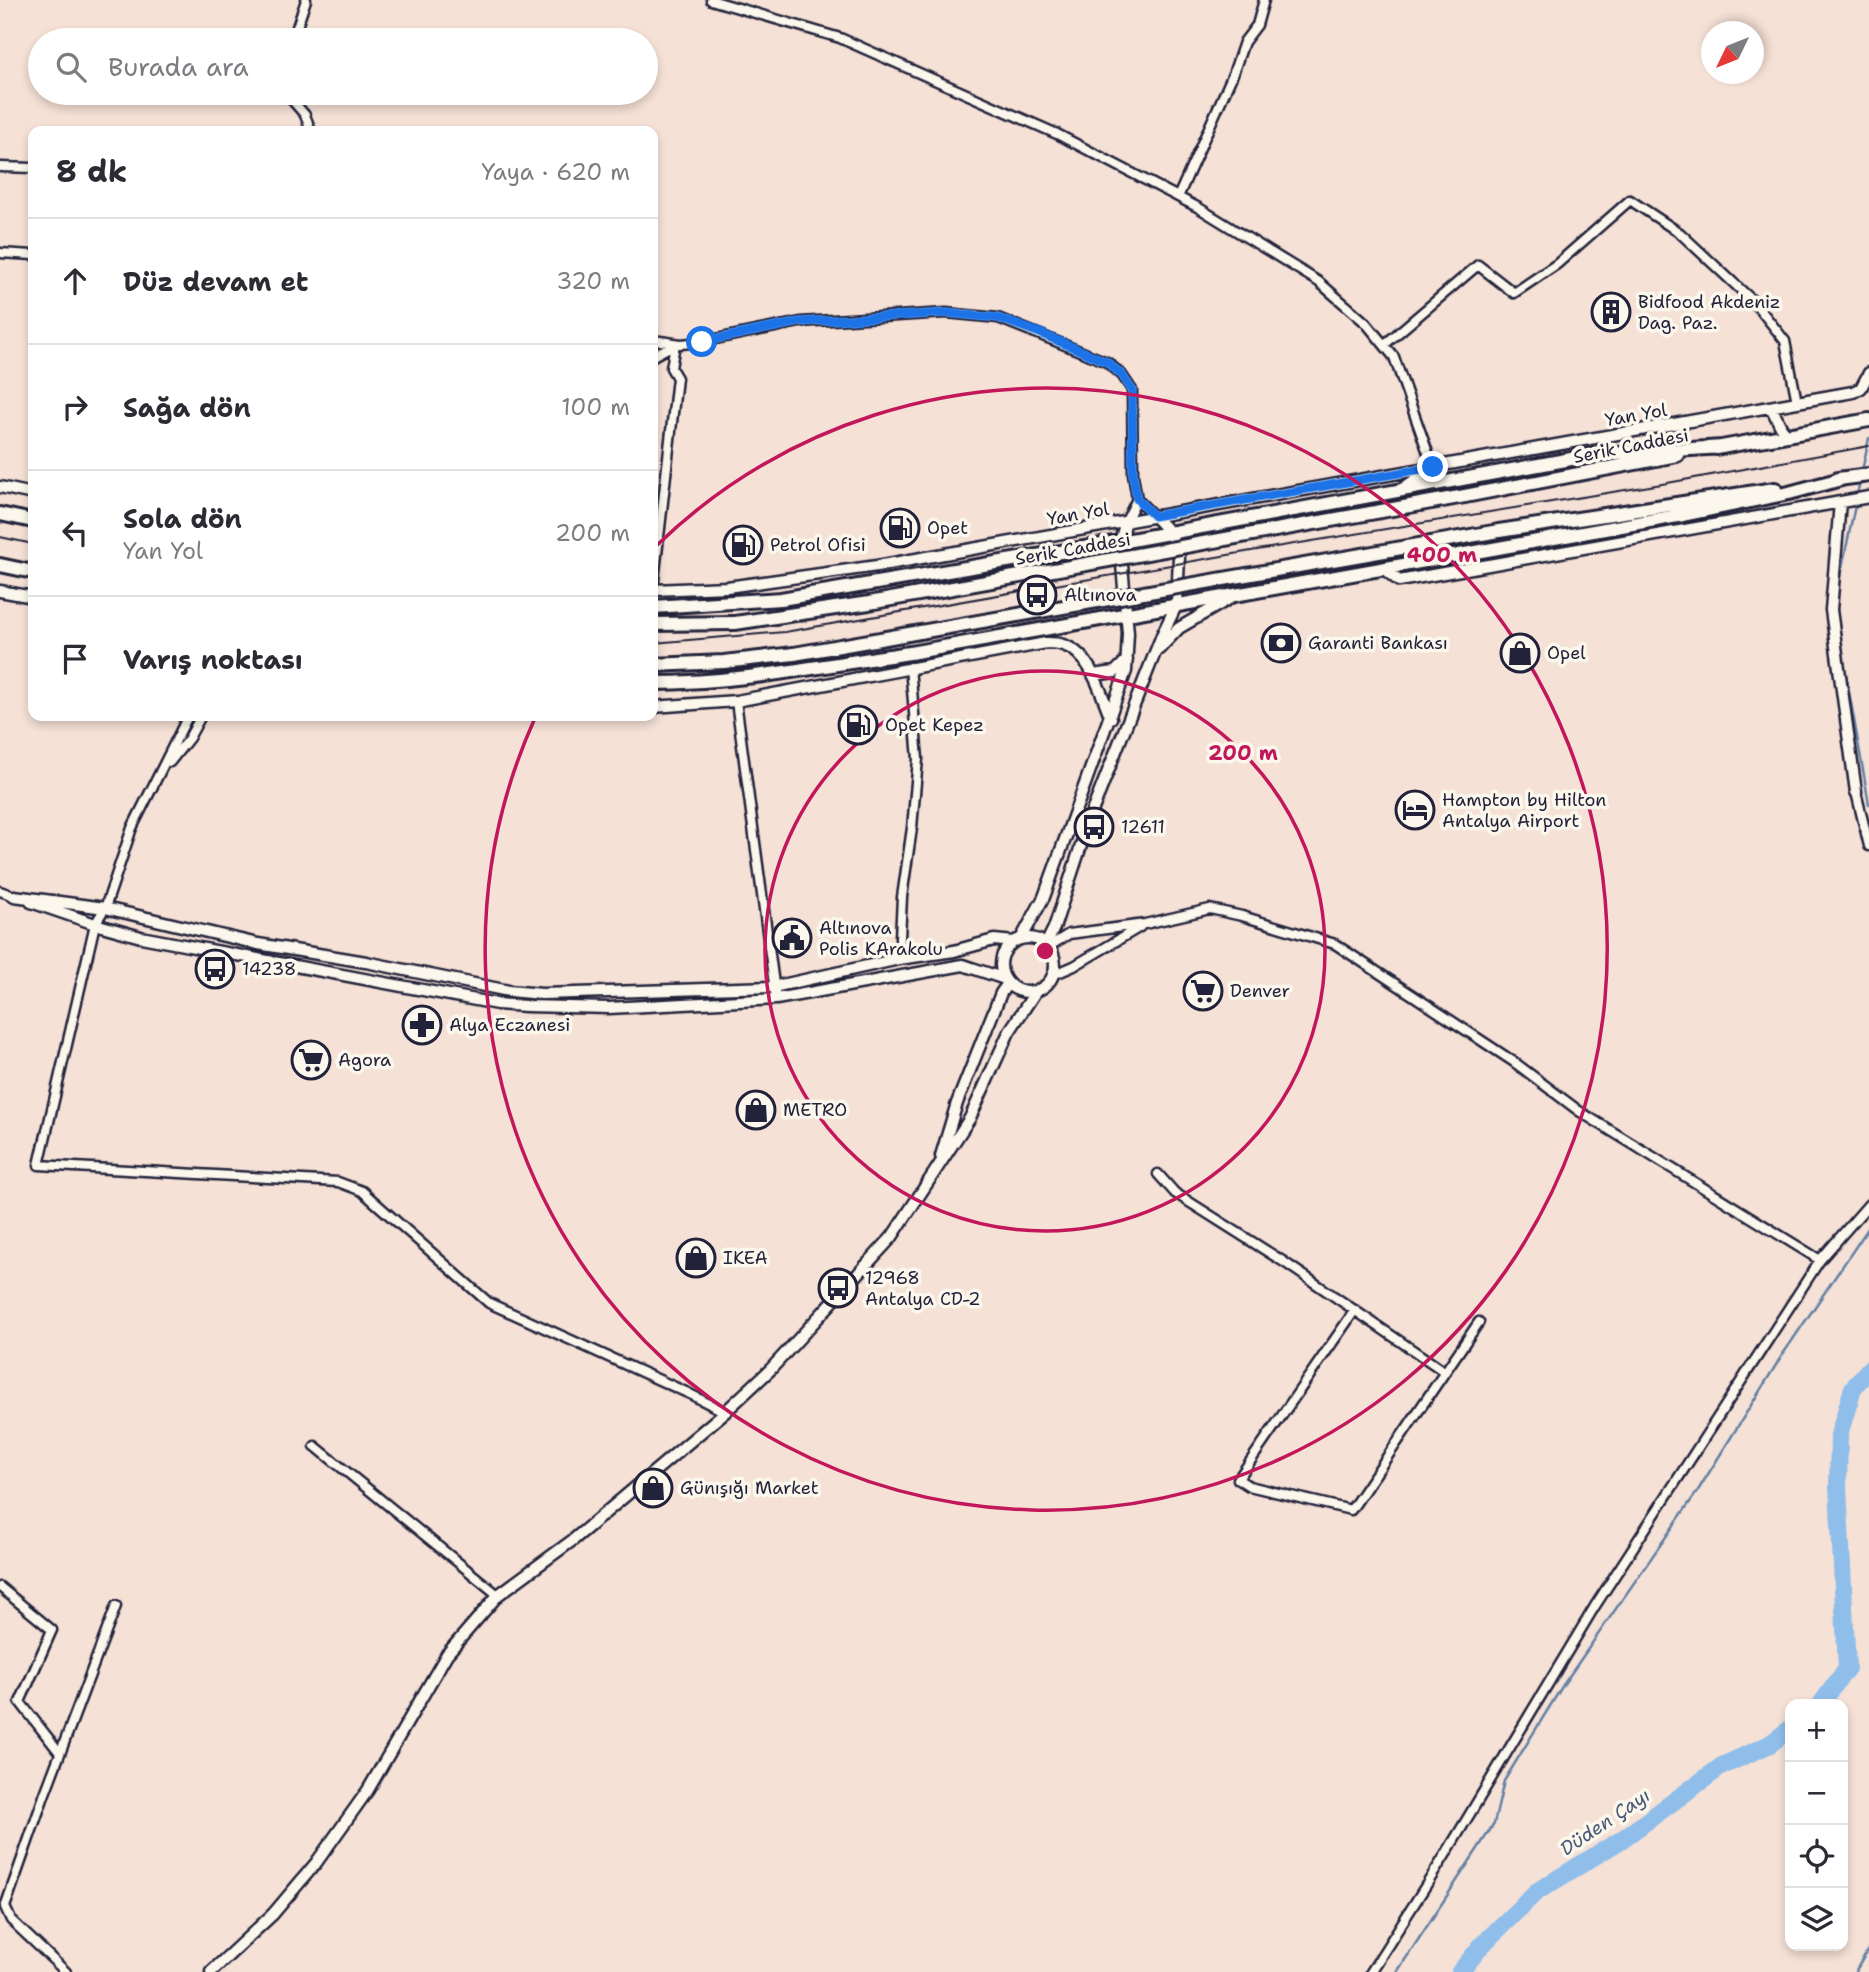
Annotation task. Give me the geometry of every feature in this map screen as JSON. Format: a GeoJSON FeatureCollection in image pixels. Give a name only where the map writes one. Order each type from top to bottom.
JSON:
{"type":"FeatureCollection","features":[{"type":"Feature","properties":{"kind":"highway","name":"Serik Caddesi"},"geometry":{"type":"LineString","coordinates":[[658,624],[735,623],[869,603],[1869,420]]}},
{"type":"Feature","properties":{"kind":"highway"},"geometry":{"type":"LineString","coordinates":[[658,607],[780,599],[1120,542],[1593,455],[1723,447]]}},
{"type":"Feature","properties":{"kind":"highway"},"geometry":{"type":"LineString","coordinates":[[658,665],[724,662],[794,654],[1499,531],[1869,475]]}},
{"type":"Feature","properties":{"kind":"highway"},"geometry":{"type":"LineString","coordinates":[[658,682],[684,683],[789,671],[943,647],[1534,543],[1761,499],[1845,478]]}},
{"type":"Feature","properties":{"kind":"highway"},"geometry":{"type":"LineString","coordinates":[[0,514],[28,519]]}},
{"type":"Feature","properties":{"kind":"highway"},"geometry":{"type":"LineString","coordinates":[[0,565],[28,571]]}},
{"type":"Feature","properties":{"kind":"street"},"geometry":{"type":"LineString","coordinates":[[297,28],[306,0]]}},
{"type":"Feature","properties":{"kind":"street"},"geometry":{"type":"LineString","coordinates":[[711,0],[840,38],[1057,134],[1178,197],[1320,282],[1366,323],[1394,357],[1433,467],[1400,489]]}},
{"type":"Feature","properties":{"kind":"street"},"geometry":{"type":"LineString","coordinates":[[1178,197],[1233,74],[1244,42],[1257,24],[1264,0]]}},
{"type":"Feature","properties":{"kind":"street"},"geometry":{"type":"LineString","coordinates":[[296,105],[305,115],[309,126]]}},
{"type":"Feature","properties":{"kind":"street"},"geometry":{"type":"LineString","coordinates":[[0,167],[28,168]]}},
{"type":"Feature","properties":{"kind":"street"},"geometry":{"type":"LineString","coordinates":[[1384,345],[1478,265],[1514,293],[1557,264],[1630,200],[1680,233],[1755,303],[1785,341],[1797,402]]}},
{"type":"Feature","properties":{"kind":"street"},"geometry":{"type":"LineString","coordinates":[[0,253],[28,255]]}},
{"type":"Feature","properties":{"kind":"street"},"geometry":{"type":"LineString","coordinates":[[658,341],[675,344],[702,342],[800,322],[946,313],[998,318],[1107,362],[1122,375],[1132,390],[1133,475],[1137,499],[1169,532],[1179,556],[1177,604],[1154,654],[1093,809],[1047,946]]}},
{"type":"Feature","properties":{"kind":"street"},"geometry":{"type":"LineString","coordinates":[[658,353],[675,344]]}},
{"type":"Feature","properties":{"kind":"street"},"geometry":{"type":"LineString","coordinates":[[658,546],[677,378],[671,368],[675,344]]}},
{"type":"Feature","properties":{"kind":"street","name":"Yan Yol"},"geometry":{"type":"LineString","coordinates":[[658,590],[727,587],[877,566],[1771,407],[1853,392],[1861,388],[1869,373]]}},
{"type":"Feature","properties":{"kind":"street"},"geometry":{"type":"LineString","coordinates":[[1771,407],[1788,435]]}},
{"type":"Feature","properties":{"kind":"street"},"geometry":{"type":"LineString","coordinates":[[1502,455],[1530,466]]}},
{"type":"Feature","properties":{"kind":"street"},"geometry":{"type":"LineString","coordinates":[[0,487],[28,493]]}},
{"type":"Feature","properties":{"kind":"street"},"geometry":{"type":"LineString","coordinates":[[1789,493],[1790,511]]}},
{"type":"Feature","properties":{"kind":"street"},"geometry":{"type":"LineString","coordinates":[[1384,569],[1397,582],[1869,498]]}},
{"type":"Feature","properties":{"kind":"street"},"geometry":{"type":"LineString","coordinates":[[937,1167],[957,1103],[1006,981],[1001,962],[1003,954],[1017,940],[1044,897],[1126,671],[1128,633],[1120,542],[1126,521],[1137,499]]}},
{"type":"Feature","properties":{"kind":"street"},"geometry":{"type":"LineString","coordinates":[[1761,499],[1765,516]]}},
{"type":"Feature","properties":{"kind":"street"},"geometry":{"type":"LineString","coordinates":[[1840,502],[1831,610],[1856,792],[1869,846]]}},
{"type":"Feature","properties":{"kind":"street"},"geometry":{"type":"LineString","coordinates":[[0,591],[28,596]]}},
{"type":"Feature","properties":{"kind":"street"},"geometry":{"type":"LineString","coordinates":[[1154,654],[1179,628],[1240,593]]}},
{"type":"Feature","properties":{"kind":"street"},"geometry":{"type":"LineString","coordinates":[[658,708],[736,701],[1046,643],[1063,645],[1076,652],[1093,675],[1111,718]]}},
{"type":"Feature","properties":{"kind":"street"},"geometry":{"type":"LineString","coordinates":[[910,667],[943,647]]}},
{"type":"Feature","properties":{"kind":"street"},"geometry":{"type":"LineString","coordinates":[[1093,675],[1115,672],[1127,660]]}},
{"type":"Feature","properties":{"kind":"street"},"geometry":{"type":"LineString","coordinates":[[899,959],[902,897],[918,759],[910,667]]}},
{"type":"Feature","properties":{"kind":"street"},"geometry":{"type":"LineString","coordinates":[[736,701],[776,999]]}},
{"type":"Feature","properties":{"kind":"street"},"geometry":{"type":"LineString","coordinates":[[186,721],[132,828],[105,908],[95,924],[38,1165],[338,1182],[362,1191],[489,1303],[724,1412]]}},
{"type":"Feature","properties":{"kind":"street"},"geometry":{"type":"LineString","coordinates":[[160,776],[198,721]]}},
{"type":"Feature","properties":{"kind":"street"},"geometry":{"type":"LineString","coordinates":[[0,891],[141,937],[497,1004],[610,1008],[776,999],[963,965],[1006,981],[1016,989],[1036,991],[1047,985],[1054,975],[1145,924]]}},
{"type":"Feature","properties":{"kind":"street"},"geometry":{"type":"LineString","coordinates":[[14,896],[105,908],[258,944],[366,962],[509,991],[542,994],[774,987],[899,959],[954,951],[994,940],[1034,939],[1047,946],[1055,960],[1054,975]]}},
{"type":"Feature","properties":{"kind":"street"},"geometry":{"type":"LineString","coordinates":[[1047,946],[1069,934],[1145,924],[1210,909],[1335,944],[1514,1062],[1579,1111],[1820,1260]]}},
{"type":"Feature","properties":{"kind":"street"},"geometry":{"type":"LineString","coordinates":[[211,1972],[273,1914],[316,1864],[368,1790],[447,1654],[498,1595],[573,1540],[771,1370],[892,1237],[970,1118],[1009,1031],[1036,991]]}},
{"type":"Feature","properties":{"kind":"street"},"geometry":{"type":"LineString","coordinates":[[1158,1174],[1175,1193],[1284,1262],[1445,1372]]}},
{"type":"Feature","properties":{"kind":"street"},"geometry":{"type":"LineString","coordinates":[[1371,1972],[1444,1857],[1595,1606],[1820,1260],[1869,1204]]}},
{"type":"Feature","properties":{"kind":"street"},"geometry":{"type":"LineString","coordinates":[[1355,1310],[1238,1479],[1250,1486],[1351,1510],[1479,1322]]}},
{"type":"Feature","properties":{"kind":"street"},"geometry":{"type":"LineString","coordinates":[[315,1446],[498,1595]]}},
{"type":"Feature","properties":{"kind":"street"},"geometry":{"type":"LineString","coordinates":[[0,1587],[52,1630],[20,1702],[60,1753]]}},
{"type":"Feature","properties":{"kind":"street"},"geometry":{"type":"LineString","coordinates":[[66,1972],[11,1920],[5,1907],[116,1606]]}},
{"type":"Feature","properties":{"kind":"waterway"},"geometry":{"type":"LineString","coordinates":[[1862,471],[1869,438]]}},
{"type":"Feature","properties":{"kind":"waterway"},"geometry":{"type":"LineString","coordinates":[[1857,495],[1860,481]]}},
{"type":"Feature","properties":{"kind":"waterway"},"geometry":{"type":"LineString","coordinates":[[1837,591],[1856,501]]}},
{"type":"Feature","properties":{"kind":"waterway"},"geometry":{"type":"LineString","coordinates":[[1841,646],[1869,804]]}},
{"type":"Feature","properties":{"kind":"waterway"},"geometry":{"type":"LineString","coordinates":[[1397,1972],[1494,1824],[1504,1781],[1563,1685],[1697,1492],[1781,1357],[1869,1227]]}},
{"type":"Feature","properties":{"kind":"waterway","name":"Düden Çayı"},"geometry":{"type":"LineString","coordinates":[[1825,1699],[1847,1668],[1838,1486],[1839,1435],[1853,1388],[1869,1369]]}},
{"type":"Feature","properties":{"kind":"waterway","name":"Düden Çayı"},"geometry":{"type":"LineString","coordinates":[[1460,1972],[1482,1945],[1536,1892],[1621,1840],[1722,1766],[1770,1744],[1785,1733]]}},
{"type":"Feature","properties":{"kind":"waterway"},"geometry":{"type":"LineString","coordinates":[[1855,1972],[1869,1948]]}},
{"type":"Feature","properties":{"kind":"tram line"},"geometry":{"type":"LineString","coordinates":[[658,643],[785,632],[1257,550],[1662,484],[1869,446]]}},
{"type":"Feature","properties":{"kind":"tram line"},"geometry":{"type":"LineString","coordinates":[[0,537],[28,543]]}},
{"type":"Feature","properties":{"kind":"place","name":"Bidfood Akdeniz Dag. Paz."},"geometry":{"type":"Point","coordinates":[1611,312]}},
{"type":"Feature","properties":{"kind":"place","name":"Opet"},"geometry":{"type":"Point","coordinates":[900,528]}},
{"type":"Feature","properties":{"kind":"place","name":"Petrol Ofisi"},"geometry":{"type":"Point","coordinates":[743,545]}},
{"type":"Feature","properties":{"kind":"place","name":"Altınova"},"geometry":{"type":"Point","coordinates":[1037,595]}},
{"type":"Feature","properties":{"kind":"place","name":"Garanti Bankası"},"geometry":{"type":"Point","coordinates":[1281,643]}},
{"type":"Feature","properties":{"kind":"place","name":"Opel"},"geometry":{"type":"Point","coordinates":[1520,653]}},
{"type":"Feature","properties":{"kind":"place","name":"Opet Kepez"},"geometry":{"type":"Point","coordinates":[858,725]}},
{"type":"Feature","properties":{"kind":"place","name":"Hampton by Hilton Antalya Airport"},"geometry":{"type":"Point","coordinates":[1415,810]}},
{"type":"Feature","properties":{"kind":"place","name":"12611"},"geometry":{"type":"Point","coordinates":[1094,827]}},
{"type":"Feature","properties":{"kind":"place","name":"Altınova Polis KArakolu"},"geometry":{"type":"Point","coordinates":[792,938]}},
{"type":"Feature","properties":{"kind":"place","name":"14238"},"geometry":{"type":"Point","coordinates":[215,969]}},
{"type":"Feature","properties":{"kind":"place","name":"Denver"},"geometry":{"type":"Point","coordinates":[1203,991]}},
{"type":"Feature","properties":{"kind":"place","name":"Alya Eczanesi"},"geometry":{"type":"Point","coordinates":[422,1025]}},
{"type":"Feature","properties":{"kind":"place","name":"Agora"},"geometry":{"type":"Point","coordinates":[311,1060]}},
{"type":"Feature","properties":{"kind":"place","name":"METRO"},"geometry":{"type":"Point","coordinates":[756,1110]}},
{"type":"Feature","properties":{"kind":"place","name":"IKEA"},"geometry":{"type":"Point","coordinates":[696,1258]}},
{"type":"Feature","properties":{"kind":"place","name":"12968 Antalya CD-2"},"geometry":{"type":"Point","coordinates":[838,1288]}},
{"type":"Feature","properties":{"kind":"place","name":"Günışığı Market"},"geometry":{"type":"Point","coordinates":[653,1488]}},
{"type":"Feature","properties":{"kind":"route"},"geometry":{"type":"LineString","coordinates":[[702,342],[800,322],[946,313],[998,318],[1040,333],[1107,362],[1122,375],[1132,390],[1133,475],[1137,499],[1154,516],[1433,467]]}}]}
